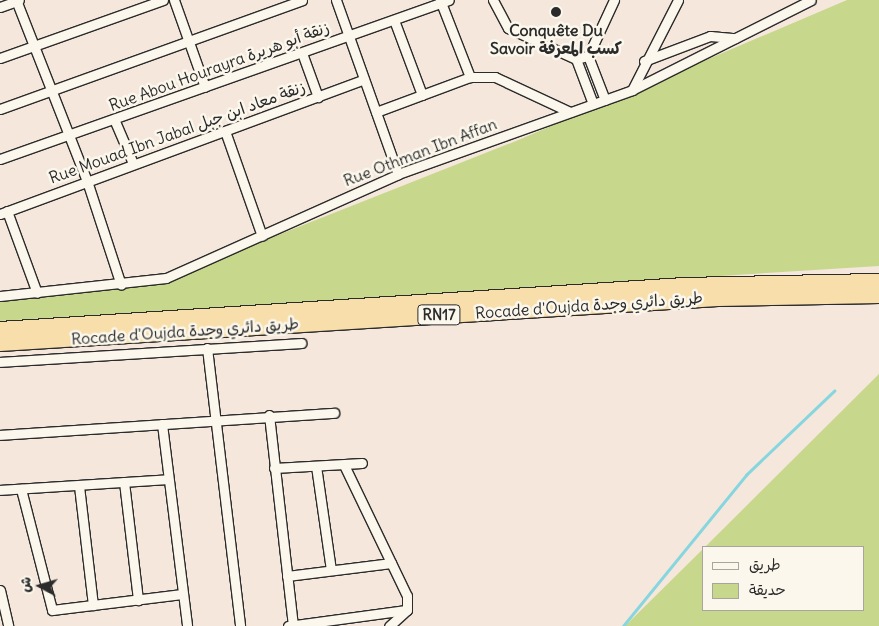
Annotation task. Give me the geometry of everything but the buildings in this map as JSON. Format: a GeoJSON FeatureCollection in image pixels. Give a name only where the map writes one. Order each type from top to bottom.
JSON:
{"type":"FeatureCollection","features":[{"type":"Feature","properties":{"kind":"highway","name":"Rocade d'Oujda طريق دائري وجدة"},"geometry":{"type":"LineString","coordinates":[[0,330],[675,286],[879,282]]}},
{"type":"Feature","properties":{"kind":"highway","name":"Rocade d'Oujda طريق دائري وجدة"},"geometry":{"type":"LineString","coordinates":[[0,343],[718,298],[879,295]]}},
{"type":"Feature","properties":{"kind":"street"},"geometry":{"type":"LineString","coordinates":[[0,7],[17,0],[67,137],[86,181],[121,285]]}},
{"type":"Feature","properties":{"kind":"street"},"geometry":{"type":"LineString","coordinates":[[0,58],[163,0]]}},
{"type":"Feature","properties":{"kind":"street"},"geometry":{"type":"LineString","coordinates":[[174,0],[205,87]]}},
{"type":"Feature","properties":{"kind":"street"},"geometry":{"type":"LineString","coordinates":[[0,109],[302,0]]}},
{"type":"Feature","properties":{"kind":"street"},"geometry":{"type":"LineString","coordinates":[[336,0],[398,174]]}},
{"type":"Feature","properties":{"kind":"street"},"geometry":{"type":"LineString","coordinates":[[493,0],[508,28],[576,59],[588,56]]}},
{"type":"Feature","properties":{"kind":"street"},"geometry":{"type":"LineString","coordinates":[[605,100],[588,56],[614,0]]}},
{"type":"Feature","properties":{"kind":"street"},"geometry":{"type":"LineString","coordinates":[[632,90],[644,61],[678,0]]}},
{"type":"Feature","properties":{"kind":"street","name":"Rue Othman Ibn Affan"},"geometry":{"type":"LineString","coordinates":[[0,296],[121,285],[166,278],[398,174],[632,90],[735,38],[793,4],[811,0]]}},
{"type":"Feature","properties":{"kind":"street"},"geometry":{"type":"LineString","coordinates":[[443,1],[470,77]]}},
{"type":"Feature","properties":{"kind":"street","name":"Rue Abou Hourayra زنقة أبو هريرة"},"geometry":{"type":"LineString","coordinates":[[0,159],[67,137],[443,1]]}},
{"type":"Feature","properties":{"kind":"street"},"geometry":{"type":"LineString","coordinates":[[394,20],[422,95]]}},
{"type":"Feature","properties":{"kind":"street"},"geometry":{"type":"LineString","coordinates":[[644,61],[710,36],[735,38]]}},
{"type":"Feature","properties":{"kind":"street"},"geometry":{"type":"LineString","coordinates":[[302,52],[318,97]]}},
{"type":"Feature","properties":{"kind":"street"},"geometry":{"type":"LineString","coordinates":[[576,59],[594,104]]}},
{"type":"Feature","properties":{"kind":"street"},"geometry":{"type":"LineString","coordinates":[[376,112],[470,77],[495,77],[570,112]]}},
{"type":"Feature","properties":{"kind":"street","name":"Rue Mouad Ibn Jabal زنقة معاد ابن جبل"},"geometry":{"type":"LineString","coordinates":[[3,212],[86,181],[132,161],[224,131],[364,79]]}},
{"type":"Feature","properties":{"kind":"street"},"geometry":{"type":"LineString","coordinates":[[114,119],[132,161]]}},
{"type":"Feature","properties":{"kind":"street"},"geometry":{"type":"LineString","coordinates":[[224,131],[262,236]]}},
{"type":"Feature","properties":{"kind":"street"},"geometry":{"type":"LineString","coordinates":[[3,212],[36,293]]}},
{"type":"Feature","properties":{"kind":"street"},"geometry":{"type":"LineString","coordinates":[[0,362],[301,342]]}},
{"type":"Feature","properties":{"kind":"street"},"geometry":{"type":"LineString","coordinates":[[207,348],[240,626]]}},
{"type":"Feature","properties":{"kind":"street"},"geometry":{"type":"LineString","coordinates":[[0,435],[269,415],[334,413]]}},
{"type":"Feature","properties":{"kind":"street"},"geometry":{"type":"LineString","coordinates":[[269,415],[294,625]]}},
{"type":"Feature","properties":{"kind":"street"},"geometry":{"type":"LineString","coordinates":[[162,424],[187,626]]}},
{"type":"Feature","properties":{"kind":"street"},"geometry":{"type":"LineString","coordinates":[[274,468],[362,463]]}},
{"type":"Feature","properties":{"kind":"street"},"geometry":{"type":"LineString","coordinates":[[344,465],[407,596],[407,610],[389,626]]}},
{"type":"Feature","properties":{"kind":"street"},"geometry":{"type":"LineString","coordinates":[[316,466],[331,570]]}},
{"type":"Feature","properties":{"kind":"street"},"geometry":{"type":"LineString","coordinates":[[0,490],[168,479]]}},
{"type":"Feature","properties":{"kind":"street"},"geometry":{"type":"LineString","coordinates":[[124,482],[138,600]]}},
{"type":"Feature","properties":{"kind":"street"},"geometry":{"type":"LineString","coordinates":[[79,486],[94,605]]}},
{"type":"Feature","properties":{"kind":"street"},"geometry":{"type":"LineString","coordinates":[[21,489],[48,606],[54,610],[182,594]]}},
{"type":"Feature","properties":{"kind":"street"},"geometry":{"type":"LineString","coordinates":[[288,576],[391,563]]}},
{"type":"Feature","properties":{"kind":"street"},"geometry":{"type":"LineString","coordinates":[[0,590],[8,626]]}},
{"type":"Feature","properties":{"kind":"street"},"geometry":{"type":"LineString","coordinates":[[288,626],[407,610]]}},
{"type":"Feature","properties":{"kind":"green space"},"geometry":{"type":"Polygon","coordinates":[[[847,0],[879,0],[879,266],[0,321],[0,299],[164,280],[516,141],[847,0]]]}},
{"type":"Feature","properties":{"kind":"green space"},"geometry":{"type":"Polygon","coordinates":[[[879,374],[879,626],[625,626],[702,550],[702,611],[864,611],[864,546],[706,546],[879,374]]]}},
{"type":"Feature","properties":{"kind":"waterway"},"geometry":{"type":"LineString","coordinates":[[623,626],[746,475],[834,391]]}},
{"type":"Feature","properties":{"kind":"place","name":"Conquête Du Savoir كسب المعرفة"},"geometry":{"type":"Point","coordinates":[556,12]}}]}
